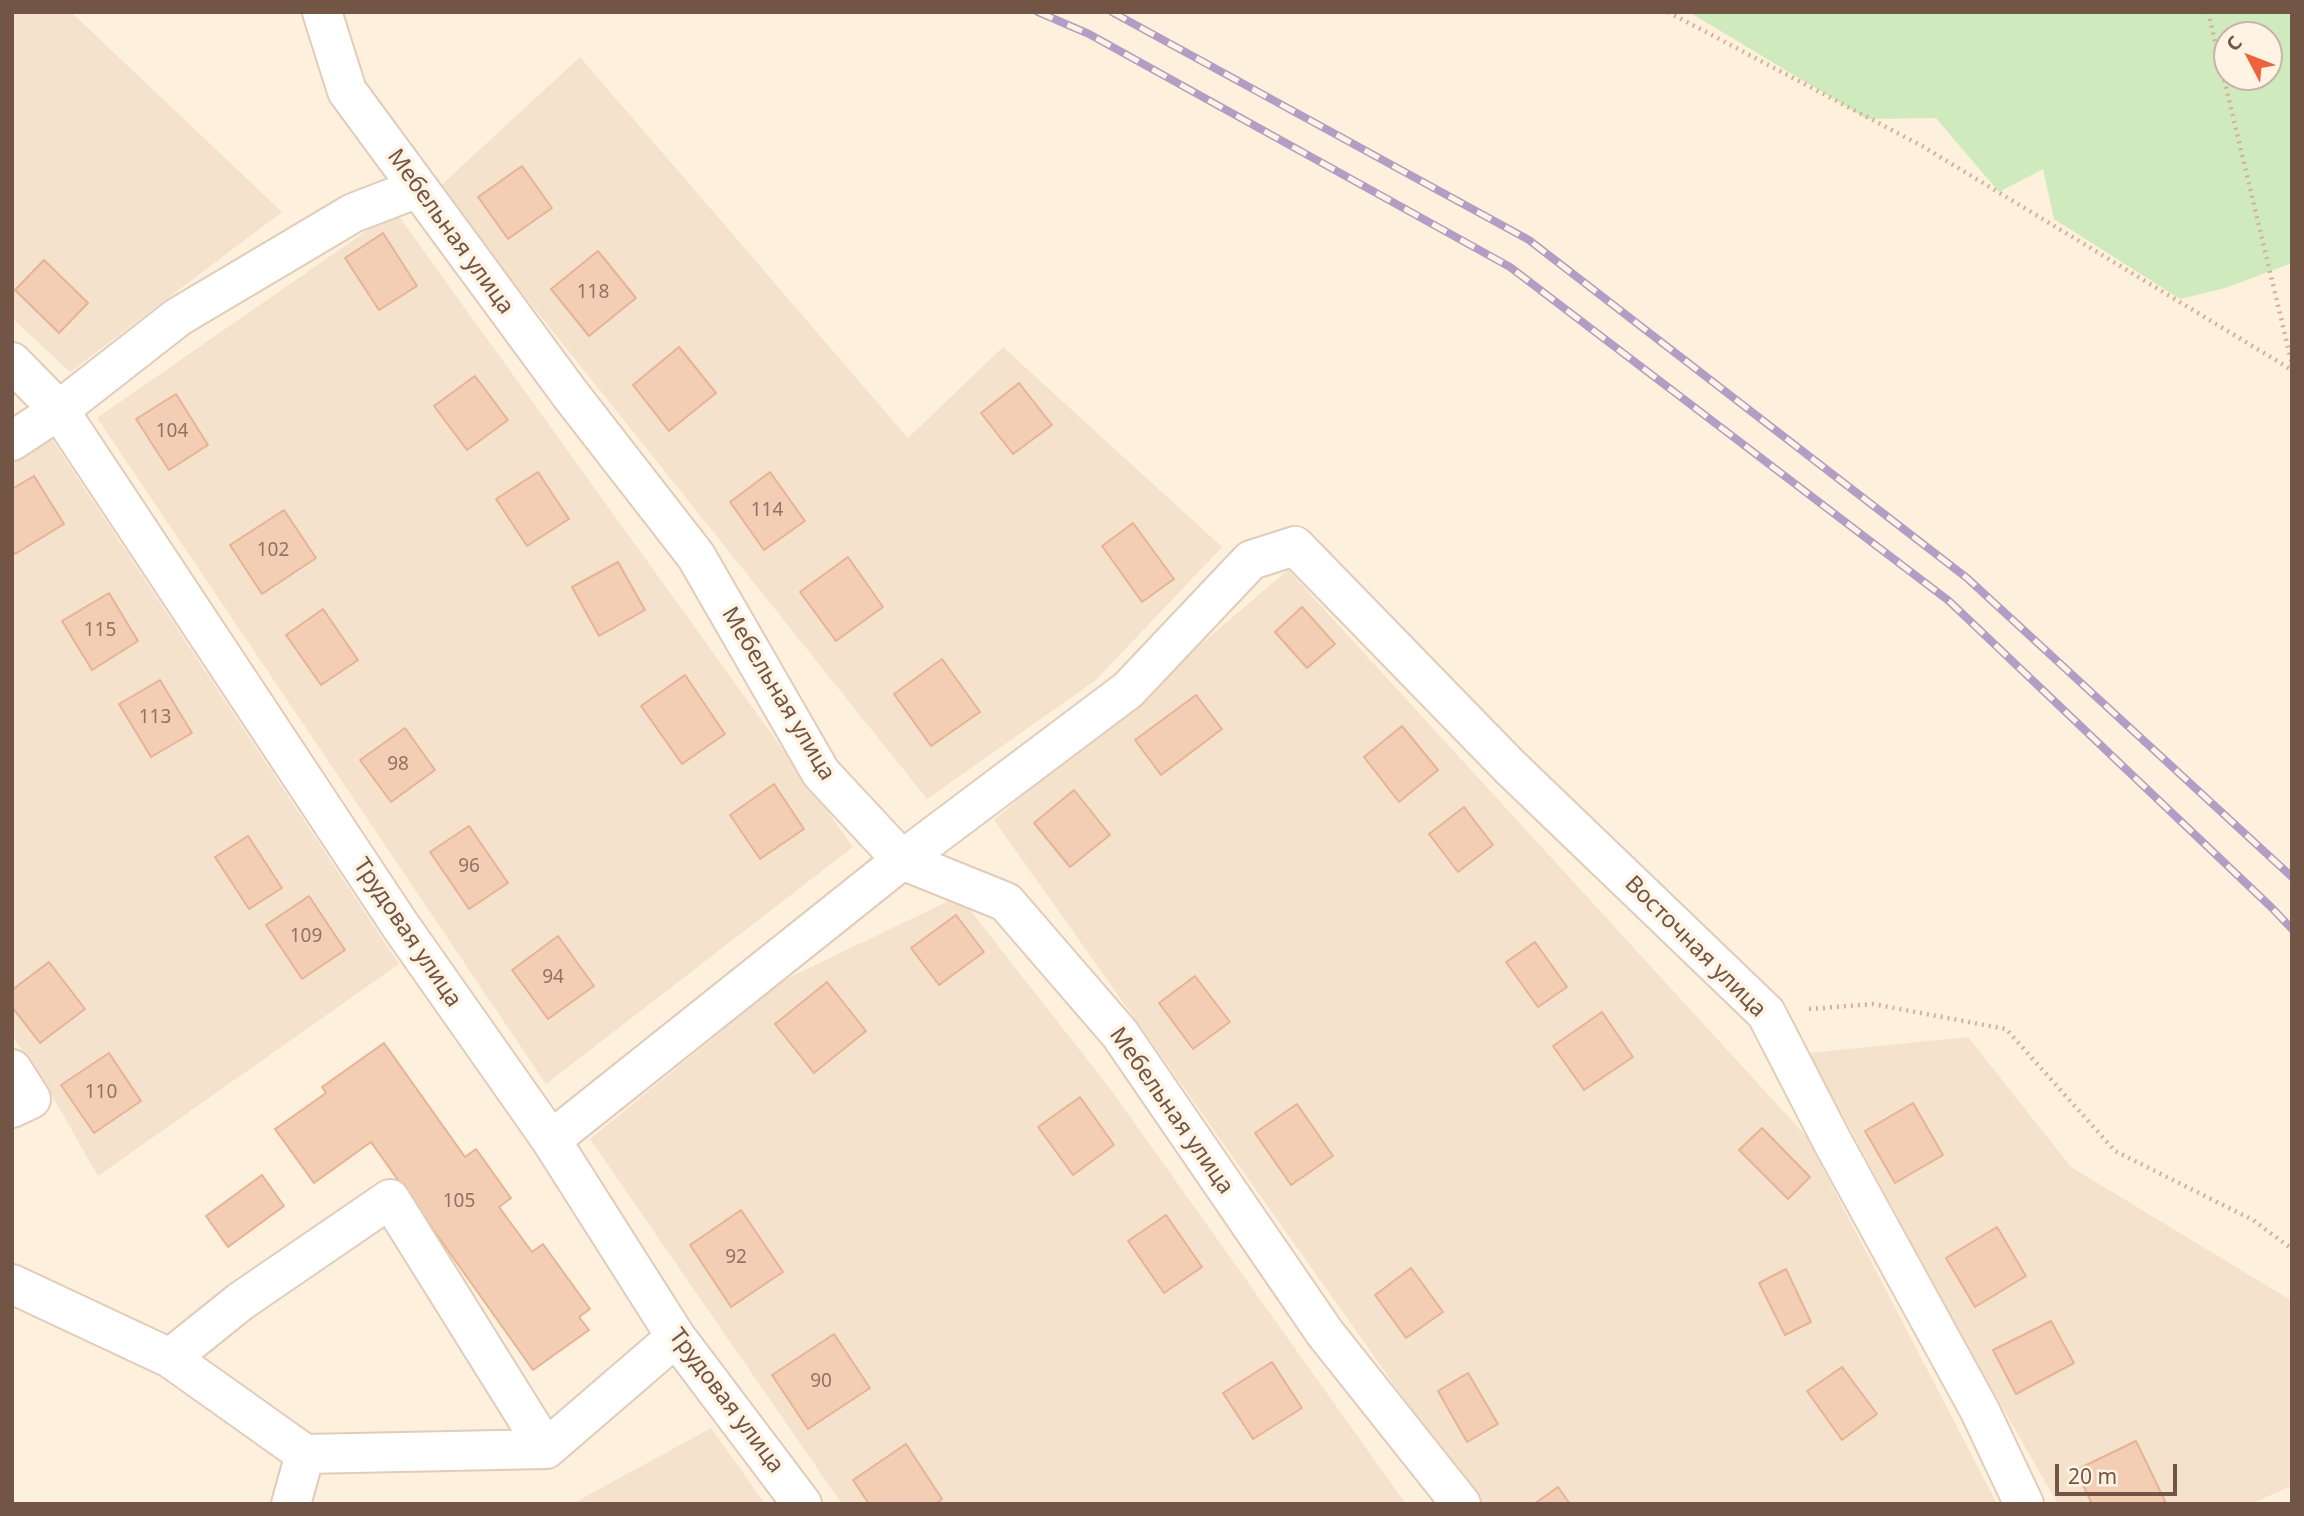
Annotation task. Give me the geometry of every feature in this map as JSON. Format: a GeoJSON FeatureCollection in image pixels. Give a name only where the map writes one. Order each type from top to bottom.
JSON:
{"type":"FeatureCollection","features":[{"type":"Feature","properties":{"kind":"street","name":"Мебельная улица"},"geometry":{"type":"LineString","coordinates":[[322,12],[348,91],[570,394],[696,556],[821,773],[902,860],[1006,902],[1120,1034],[1325,1334],[1461,1504]]}},
{"type":"Feature","properties":{"kind":"street"},"geometry":{"type":"LineString","coordinates":[[12,441],[59,411],[178,317],[353,213],[418,188]]}},
{"type":"Feature","properties":{"kind":"street","name":"Трудовая улица"},"geometry":{"type":"LineString","coordinates":[[12,362],[59,411],[400,925],[551,1140],[676,1337],[802,1504]]}},
{"type":"Feature","properties":{"kind":"street","name":"Восточная улица"},"geometry":{"type":"LineString","coordinates":[[902,860],[1128,690],[1251,560],[1295,546],[1510,767],[1766,1013],[1832,1141],[1980,1411],[2024,1504]]}},
{"type":"Feature","properties":{"kind":"street"},"geometry":{"type":"LineString","coordinates":[[551,1140],[902,860]]}},
{"type":"Feature","properties":{"kind":"street"},"geometry":{"type":"LineString","coordinates":[[170,1358],[241,1301],[390,1199],[545,1448]]}},
{"type":"Feature","properties":{"kind":"street"},"geometry":{"type":"LineString","coordinates":[[12,1284],[170,1358],[306,1454],[545,1448],[676,1337]]}},
{"type":"Feature","properties":{"kind":"street"},"geometry":{"type":"LineString","coordinates":[[291,1504],[306,1454]]}},
{"type":"Feature","properties":{"kind":"path"},"geometry":{"type":"LineString","coordinates":[[1668,12],[1922,146],[2292,370]]}},
{"type":"Feature","properties":{"kind":"path"},"geometry":{"type":"LineString","coordinates":[[2208,12],[2292,364]]}},
{"type":"Feature","properties":{"kind":"path"},"geometry":{"type":"LineString","coordinates":[[1766,1013],[1873,1004],[2006,1029],[2115,1151],[2253,1220],[2292,1249]]}},
{"type":"Feature","properties":{"kind":"shaded area"},"geometry":{"type":"Polygon","coordinates":[[[12,12],[71,12],[282,212],[70,372],[12,318],[12,12]]]}},
{"type":"Feature","properties":{"kind":"shaded area"},"geometry":{"type":"Polygon","coordinates":[[[580,57],[908,438],[1003,347],[1222,547],[1096,680],[927,799],[438,188],[580,57]]]}},
{"type":"Feature","properties":{"kind":"shaded area"},"geometry":{"type":"Polygon","coordinates":[[[395,211],[853,847],[546,1084],[97,418],[395,211]]]}},
{"type":"Feature","properties":{"kind":"shaded area"},"geometry":{"type":"Polygon","coordinates":[[[51,438],[399,964],[98,1176],[46,1085],[12,1035],[12,464],[51,438]]]}},
{"type":"Feature","properties":{"kind":"shaded area"},"geometry":{"type":"Polygon","coordinates":[[[1288,570],[1806,1136],[1997,1504],[1481,1504],[994,820],[1288,570]]]}},
{"type":"Feature","properties":{"kind":"shaded area"},"geometry":{"type":"Polygon","coordinates":[[[959,896],[1108,1086],[1406,1504],[842,1504],[590,1139],[784,980],[959,896]]]}},
{"type":"Feature","properties":{"kind":"shaded area"},"geometry":{"type":"Polygon","coordinates":[[[1968,1037],[2071,1167],[2292,1301],[2292,1486],[2250,1504],[2058,1504],[1971,1353],[1809,1053],[1968,1037]]]}},
{"type":"Feature","properties":{"kind":"shaded area"},"geometry":{"type":"Polygon","coordinates":[[[711,1428],[765,1504],[572,1504],[711,1428]]]}},
{"type":"Feature","properties":{"kind":"green space"},"geometry":{"type":"Polygon","coordinates":[[[1689,12],[2292,12],[2292,263],[2225,288],[2180,299],[2054,219],[2043,169],[1999,192],[1936,118],[1867,119],[1689,12]]]}},
{"type":"Feature","properties":{"kind":"building"},"geometry":{"type":"Polygon","coordinates":[[[522,166],[552,208],[508,239],[478,197],[522,166]]]}},
{"type":"Feature","properties":{"kind":"building"},"geometry":{"type":"Polygon","coordinates":[[[383,233],[417,286],[379,310],[345,258],[383,233]]]}},
{"type":"Feature","properties":{"kind":"building"},"geometry":{"type":"Polygon","coordinates":[[[598,251],[636,298],[589,336],[551,289],[598,251]]]}},
{"type":"Feature","properties":{"kind":"building"},"geometry":{"type":"Polygon","coordinates":[[[44,260],[88,303],[59,333],[15,290],[44,260]]]}},
{"type":"Feature","properties":{"kind":"building"},"geometry":{"type":"Polygon","coordinates":[[[679,347],[716,393],[669,431],[633,385],[679,347]]]}},
{"type":"Feature","properties":{"kind":"building"},"geometry":{"type":"Polygon","coordinates":[[[475,376],[508,420],[467,450],[434,406],[475,376]]]}},
{"type":"Feature","properties":{"kind":"building"},"geometry":{"type":"Polygon","coordinates":[[[1019,383],[1052,425],[1013,454],[981,413],[1019,383]]]}},
{"type":"Feature","properties":{"kind":"building"},"geometry":{"type":"Polygon","coordinates":[[[176,394],[208,445],[169,470],[136,419],[176,394]]]}},
{"type":"Feature","properties":{"kind":"building"},"geometry":{"type":"Polygon","coordinates":[[[538,472],[569,519],[527,546],[496,499],[538,472]]]}},
{"type":"Feature","properties":{"kind":"building"},"geometry":{"type":"Polygon","coordinates":[[[770,472],[805,521],[764,550],[730,502],[770,472]]]}},
{"type":"Feature","properties":{"kind":"building"},"geometry":{"type":"Polygon","coordinates":[[[34,476],[64,524],[15,554],[12,550],[12,489],[34,476]]]}},
{"type":"Feature","properties":{"kind":"building"},"geometry":{"type":"Polygon","coordinates":[[[284,510],[316,558],[262,594],[230,545],[284,510]]]}},
{"type":"Feature","properties":{"kind":"building"},"geometry":{"type":"Polygon","coordinates":[[[1133,523],[1174,579],[1142,602],[1102,546],[1133,523]]]}},
{"type":"Feature","properties":{"kind":"building"},"geometry":{"type":"Polygon","coordinates":[[[848,557],[883,607],[836,641],[800,592],[848,557]]]}},
{"type":"Feature","properties":{"kind":"building"},"geometry":{"type":"Polygon","coordinates":[[[618,562],[645,610],[599,636],[572,587],[618,562]]]}},
{"type":"Feature","properties":{"kind":"building"},"geometry":{"type":"Polygon","coordinates":[[[109,593],[138,641],[92,670],[62,621],[109,593]]]}},
{"type":"Feature","properties":{"kind":"building"},"geometry":{"type":"Polygon","coordinates":[[[1302,607],[1335,644],[1307,668],[1275,632],[1302,607]]]}},
{"type":"Feature","properties":{"kind":"building"},"geometry":{"type":"Polygon","coordinates":[[[323,609],[358,660],[321,685],[286,635],[323,609]]]}},
{"type":"Feature","properties":{"kind":"building"},"geometry":{"type":"Polygon","coordinates":[[[942,659],[980,712],[931,746],[894,694],[942,659]]]}},
{"type":"Feature","properties":{"kind":"building"},"geometry":{"type":"Polygon","coordinates":[[[685,675],[725,734],[682,764],[641,706],[685,675]]]}},
{"type":"Feature","properties":{"kind":"building"},"geometry":{"type":"Polygon","coordinates":[[[160,680],[192,733],[151,757],[119,704],[160,680]]]}},
{"type":"Feature","properties":{"kind":"building"},"geometry":{"type":"Polygon","coordinates":[[[1196,695],[1222,729],[1161,775],[1135,740],[1196,695]]]}},
{"type":"Feature","properties":{"kind":"building"},"geometry":{"type":"Polygon","coordinates":[[[1402,726],[1438,770],[1399,802],[1364,757],[1402,726]]]}},
{"type":"Feature","properties":{"kind":"building"},"geometry":{"type":"Polygon","coordinates":[[[405,728],[435,770],[391,802],[360,760],[405,728]]]}},
{"type":"Feature","properties":{"kind":"building"},"geometry":{"type":"Polygon","coordinates":[[[774,784],[804,829],[760,859],[730,815],[774,784]]]}},
{"type":"Feature","properties":{"kind":"building"},"geometry":{"type":"Polygon","coordinates":[[[1074,790],[1110,835],[1070,867],[1034,823],[1074,790]]]}},
{"type":"Feature","properties":{"kind":"building"},"geometry":{"type":"Polygon","coordinates":[[[1464,807],[1493,845],[1458,872],[1429,834],[1464,807]]]}},
{"type":"Feature","properties":{"kind":"building"},"geometry":{"type":"Polygon","coordinates":[[[469,826],[508,883],[469,909],[430,852],[469,826]]]}},
{"type":"Feature","properties":{"kind":"building"},"geometry":{"type":"Polygon","coordinates":[[[248,836],[282,888],[249,909],[215,857],[248,836]]]}},
{"type":"Feature","properties":{"kind":"building"},"geometry":{"type":"Polygon","coordinates":[[[309,896],[345,950],[302,979],[266,925],[309,896]]]}},
{"type":"Feature","properties":{"kind":"building"},"geometry":{"type":"Polygon","coordinates":[[[956,915],[984,952],[939,985],[911,948],[956,915]]]}},
{"type":"Feature","properties":{"kind":"building"},"geometry":{"type":"Polygon","coordinates":[[[558,936],[594,986],[548,1019],[512,970],[558,936]]]}},
{"type":"Feature","properties":{"kind":"building"},"geometry":{"type":"Polygon","coordinates":[[[1535,942],[1567,987],[1538,1007],[1506,962],[1535,942]]]}},
{"type":"Feature","properties":{"kind":"building"},"geometry":{"type":"Polygon","coordinates":[[[49,962],[85,1009],[40,1043],[12,1007],[12,990],[49,962]]]}},
{"type":"Feature","properties":{"kind":"building"},"geometry":{"type":"Polygon","coordinates":[[[1195,976],[1230,1022],[1193,1049],[1159,1003],[1195,976]]]}},
{"type":"Feature","properties":{"kind":"building"},"geometry":{"type":"Polygon","coordinates":[[[827,982],[866,1031],[814,1073],[775,1024],[827,982]]]}},
{"type":"Feature","properties":{"kind":"building"},"geometry":{"type":"Polygon","coordinates":[[[1602,1012],[1633,1057],[1584,1090],[1553,1046],[1602,1012]]]}},
{"type":"Feature","properties":{"kind":"building"},"geometry":{"type":"Polygon","coordinates":[[[384,1043],[465,1157],[476,1149],[511,1198],[499,1207],[532,1252],[543,1244],[590,1309],[579,1317],[589,1330],[533,1370],[371,1142],[314,1183],[275,1129],[326,1093],[322,1087],[384,1043]]]}},
{"type":"Feature","properties":{"kind":"building"},"geometry":{"type":"Polygon","coordinates":[[[109,1053],[141,1101],[94,1133],[61,1085],[109,1053]]]}},
{"type":"Feature","properties":{"kind":"building"},"geometry":{"type":"Polygon","coordinates":[[[1080,1097],[1114,1145],[1073,1175],[1038,1127],[1080,1097]]]}},
{"type":"Feature","properties":{"kind":"building"},"geometry":{"type":"Polygon","coordinates":[[[1913,1103],[1943,1155],[1895,1183],[1865,1131],[1913,1103]]]}},
{"type":"Feature","properties":{"kind":"building"},"geometry":{"type":"Polygon","coordinates":[[[1297,1104],[1333,1156],[1291,1185],[1255,1133],[1297,1104]]]}},
{"type":"Feature","properties":{"kind":"building"},"geometry":{"type":"Polygon","coordinates":[[[1762,1128],[1810,1177],[1788,1199],[1739,1150],[1762,1128]]]}},
{"type":"Feature","properties":{"kind":"building"},"geometry":{"type":"Polygon","coordinates":[[[262,1175],[284,1206],[228,1247],[206,1216],[262,1175]]]}},
{"type":"Feature","properties":{"kind":"building"},"geometry":{"type":"Polygon","coordinates":[[[741,1210],[783,1272],[731,1307],[690,1245],[741,1210]]]}},
{"type":"Feature","properties":{"kind":"building"},"geometry":{"type":"Polygon","coordinates":[[[1166,1215],[1202,1267],[1164,1293],[1128,1241],[1166,1215]]]}},
{"type":"Feature","properties":{"kind":"building"},"geometry":{"type":"Polygon","coordinates":[[[1997,1227],[2026,1276],[1975,1307],[1946,1258],[1997,1227]]]}},
{"type":"Feature","properties":{"kind":"building"},"geometry":{"type":"Polygon","coordinates":[[[1411,1268],[1443,1312],[1406,1338],[1375,1295],[1411,1268]]]}},
{"type":"Feature","properties":{"kind":"building"},"geometry":{"type":"Polygon","coordinates":[[[1786,1269],[1811,1322],[1785,1335],[1759,1283],[1786,1269]]]}},
{"type":"Feature","properties":{"kind":"building"},"geometry":{"type":"Polygon","coordinates":[[[2051,1321],[2074,1363],[2016,1394],[1993,1350],[2051,1321]]]}},
{"type":"Feature","properties":{"kind":"building"},"geometry":{"type":"Polygon","coordinates":[[[834,1334],[870,1388],[808,1429],[772,1375],[834,1334]]]}},
{"type":"Feature","properties":{"kind":"building"},"geometry":{"type":"Polygon","coordinates":[[[1272,1362],[1302,1408],[1253,1439],[1223,1393],[1272,1362]]]}},
{"type":"Feature","properties":{"kind":"building"},"geometry":{"type":"Polygon","coordinates":[[[1842,1367],[1877,1414],[1842,1440],[1807,1391],[1842,1367]]]}},
{"type":"Feature","properties":{"kind":"building"},"geometry":{"type":"Polygon","coordinates":[[[1468,1373],[1498,1424],[1467,1442],[1438,1391],[1468,1373]]]}},
{"type":"Feature","properties":{"kind":"building"},"geometry":{"type":"Polygon","coordinates":[[[2136,1441],[2165,1501],[2161,1504],[2092,1504],[2076,1470],[2136,1441]]]}},
{"type":"Feature","properties":{"kind":"building"},"geometry":{"type":"Polygon","coordinates":[[[906,1444],[942,1499],[935,1504],[869,1504],[853,1480],[906,1444]]]}},
{"type":"Feature","properties":{"kind":"building"},"geometry":{"type":"Polygon","coordinates":[[[1558,1487],[1570,1504],[1534,1504],[1558,1487]]]}},
{"type":"Feature","properties":{"kind":"railway"},"geometry":{"type":"LineString","coordinates":[[1038,12],[1089,34],[1510,267],[1949,601],[2292,929]]}},
{"type":"Feature","properties":{"kind":"railway"},"geometry":{"type":"LineString","coordinates":[[1112,12],[1529,240],[1967,578],[2292,877]]}}]}
